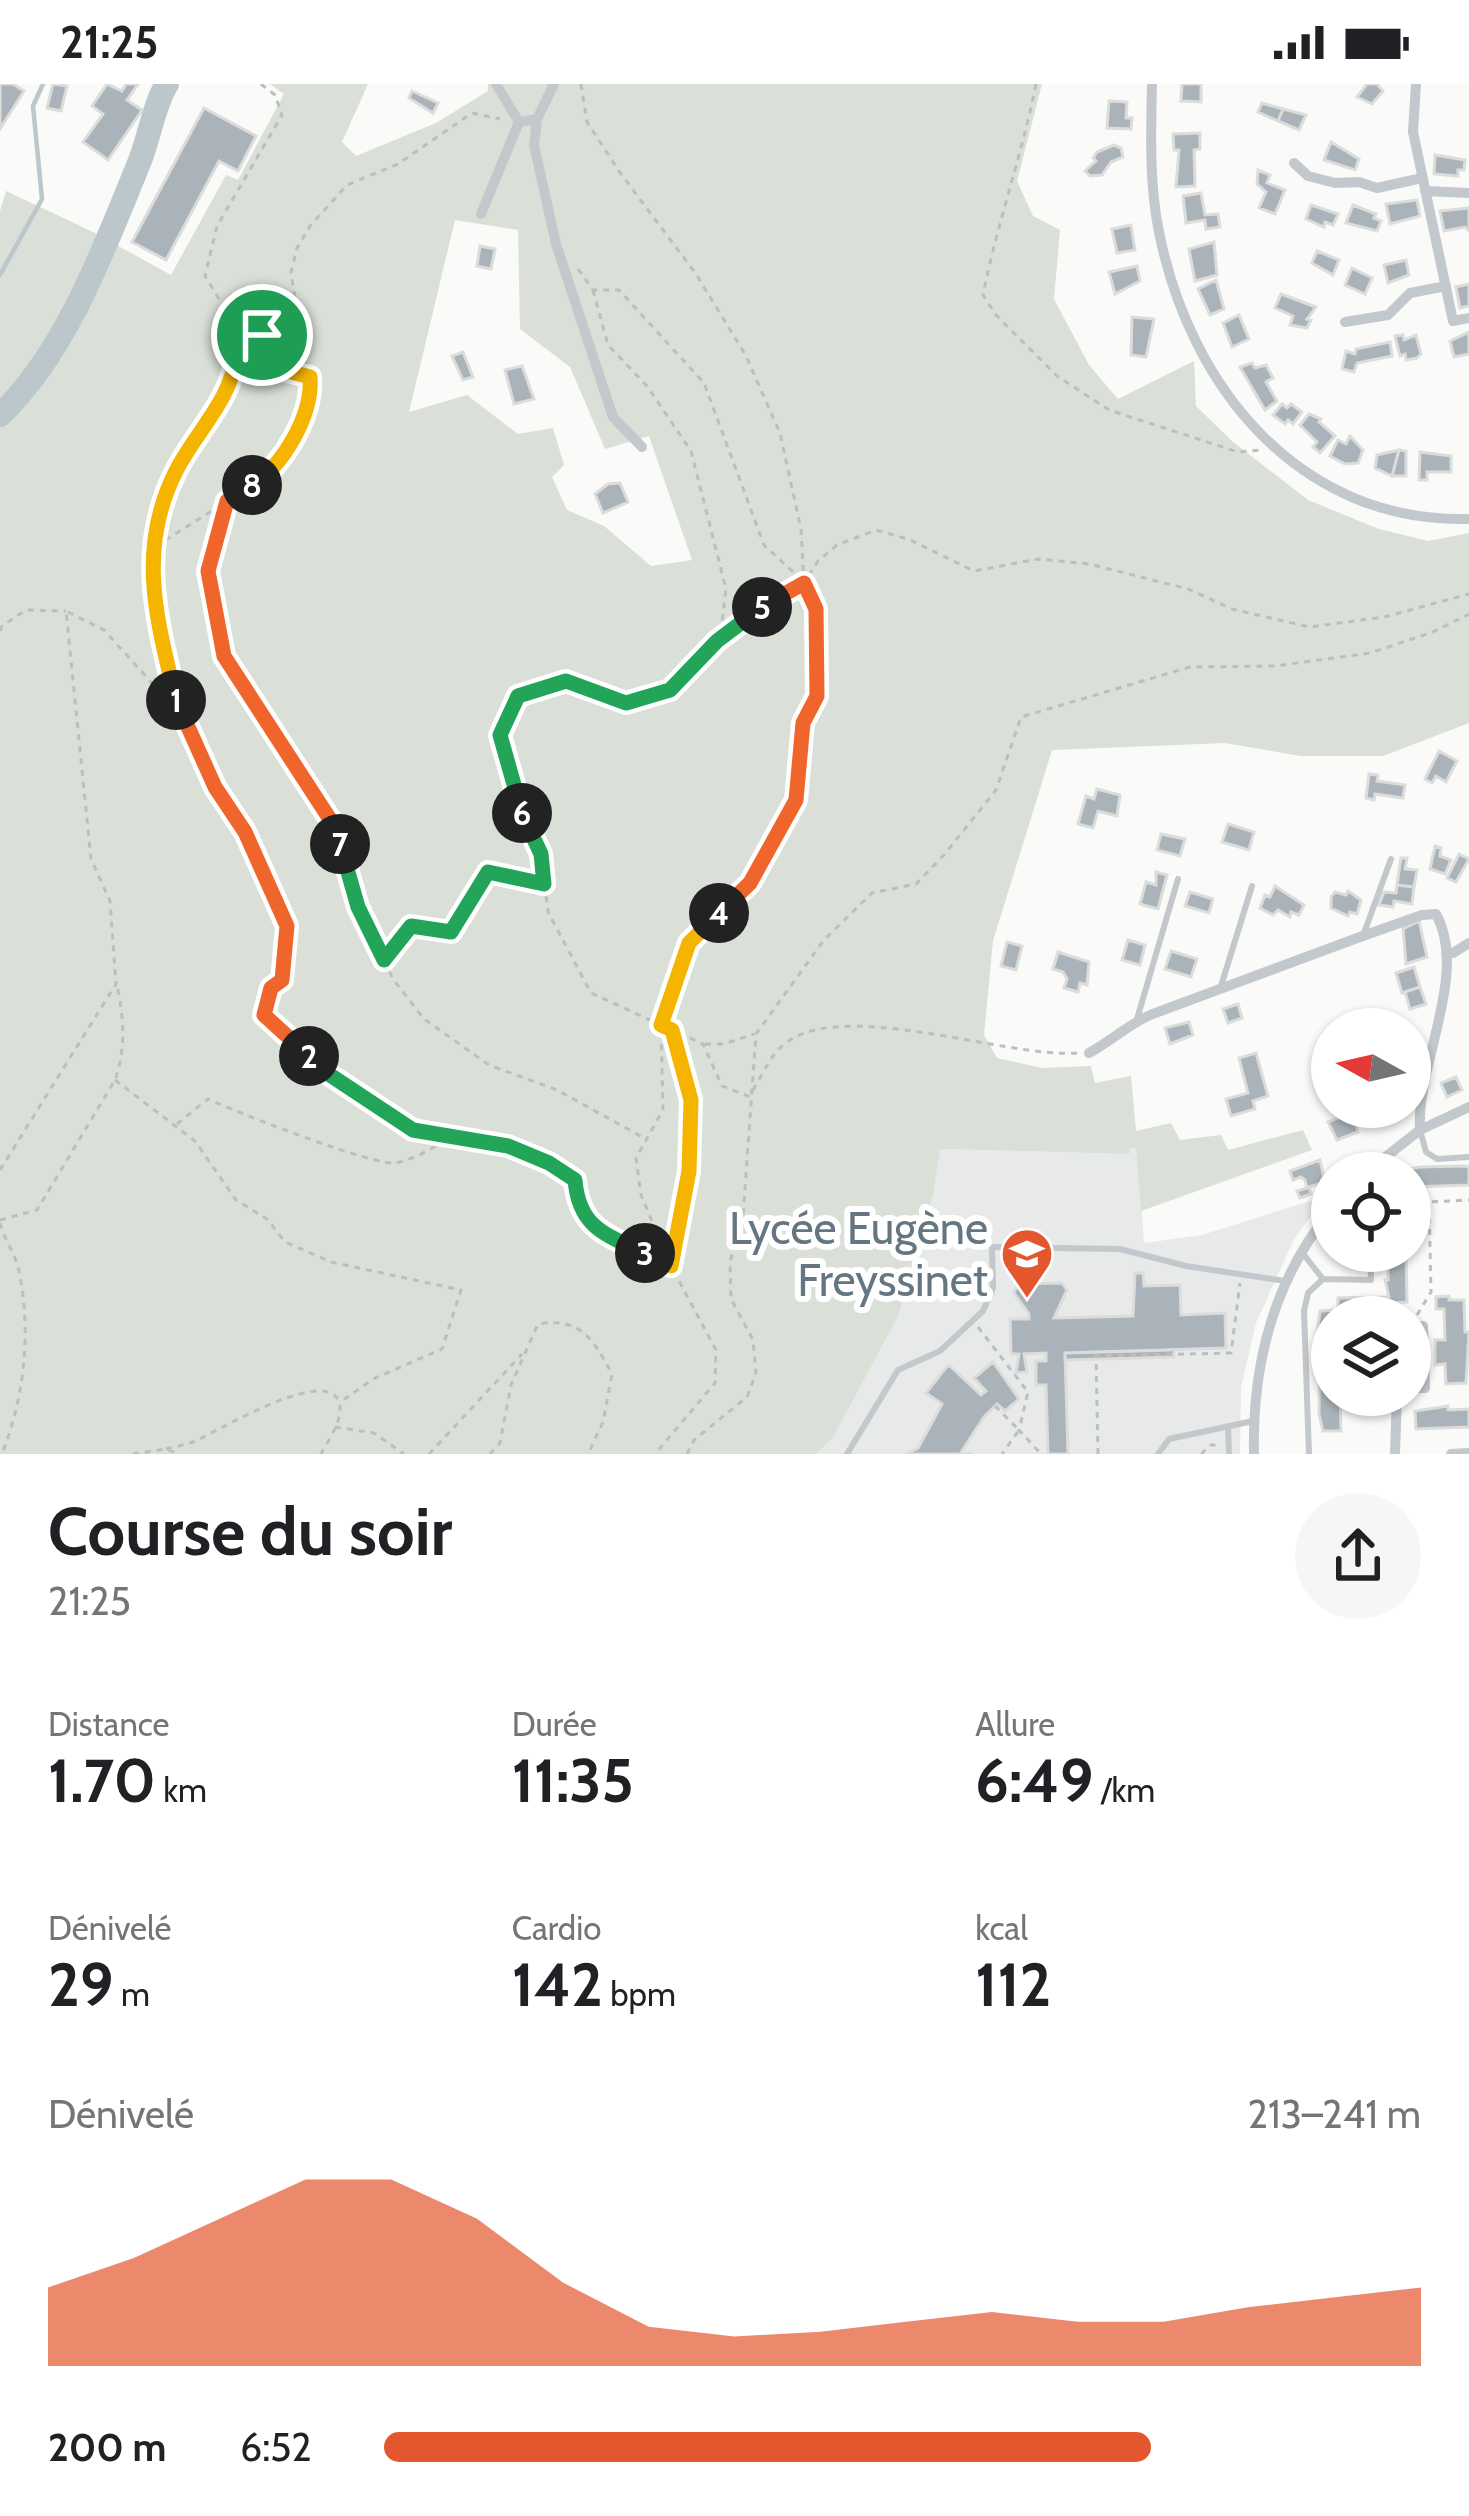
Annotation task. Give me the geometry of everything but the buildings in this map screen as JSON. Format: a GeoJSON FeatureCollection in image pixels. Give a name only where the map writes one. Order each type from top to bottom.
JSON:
{"type":"FeatureCollection","features":[{"type":"Feature","properties":{"kind":"street"},"geometry":{"type":"LineString","coordinates":[[496,84],[519,122]]}},
{"type":"Feature","properties":{"kind":"street"},"geometry":{"type":"LineString","coordinates":[[554,84],[537,119],[534,145],[556,244],[613,417],[642,447]]}},
{"type":"Feature","properties":{"kind":"street"},"geometry":{"type":"LineString","coordinates":[[1152,84],[1153,190],[1159,233],[1187,320],[1218,380],[1254,428],[1309,476],[1355,501],[1432,520],[1469,519]]}},
{"type":"Feature","properties":{"kind":"street"},"geometry":{"type":"LineString","coordinates":[[1416,84],[1411,116],[1446,286],[1454,321],[1469,318]]}},
{"type":"Feature","properties":{"kind":"street"},"geometry":{"type":"LineString","coordinates":[[519,122],[537,119]]}},
{"type":"Feature","properties":{"kind":"street"},"geometry":{"type":"LineString","coordinates":[[482,214],[519,122]]}},
{"type":"Feature","properties":{"kind":"street"},"geometry":{"type":"LineString","coordinates":[[1294,163],[1308,176],[1334,183],[1359,182],[1377,188],[1422,178]]}},
{"type":"Feature","properties":{"kind":"street"},"geometry":{"type":"LineString","coordinates":[[1425,191],[1469,193]]}},
{"type":"Feature","properties":{"kind":"street"},"geometry":{"type":"LineString","coordinates":[[1345,322],[1388,315],[1410,293],[1446,286]]}},
{"type":"Feature","properties":{"kind":"street"},"geometry":{"type":"LineString","coordinates":[[1089,1053],[1137,1021],[1422,915],[1436,914],[1448,928],[1453,953],[1446,1023],[1420,1106],[1420,1130]]}},
{"type":"Feature","properties":{"kind":"street"},"geometry":{"type":"LineString","coordinates":[[1453,953],[1469,943]]}},
{"type":"Feature","properties":{"kind":"street"},"geometry":{"type":"LineString","coordinates":[[1392,1152],[1420,1130],[1469,1107]]}},
{"type":"Feature","properties":{"kind":"street"},"geometry":{"type":"LineString","coordinates":[[1254,1454],[1256,1377],[1265,1335],[1311,1238]]}},
{"type":"Feature","properties":{"kind":"street"},"geometry":{"type":"LineString","coordinates":[[1394,1454],[1396,1416]]}},
{"type":"Feature","properties":{"kind":"street"},"geometry":{"type":"LineString","coordinates":[[1451,1454],[1469,1454]]}},
{"type":"Feature","properties":{"kind":"lane"},"geometry":{"type":"LineString","coordinates":[[1362,937],[1391,859]]}},
{"type":"Feature","properties":{"kind":"lane"},"geometry":{"type":"LineString","coordinates":[[1137,1021],[1178,879]]}},
{"type":"Feature","properties":{"kind":"lane"},"geometry":{"type":"LineString","coordinates":[[1220,990],[1252,886]]}},
{"type":"Feature","properties":{"kind":"lane"},"geometry":{"type":"LineString","coordinates":[[1420,1130],[1426,1152],[1437,1159],[1469,1157]]}},
{"type":"Feature","properties":{"kind":"lane"},"geometry":{"type":"LineString","coordinates":[[847,1454],[898,1370],[940,1351],[991,1300],[992,1247],[1120,1249],[1186,1266],[1287,1281]]}},
{"type":"Feature","properties":{"kind":"lane"},"geometry":{"type":"LineString","coordinates":[[1301,1252],[1324,1279]]}},
{"type":"Feature","properties":{"kind":"lane"},"geometry":{"type":"LineString","coordinates":[[1309,1454],[1304,1311],[1308,1294],[1324,1279],[1371,1280],[1371,1272]]}},
{"type":"Feature","properties":{"kind":"lane"},"geometry":{"type":"LineString","coordinates":[[1158,1454],[1169,1439],[1253,1421]]}},
{"type":"Feature","properties":{"kind":"lane"},"geometry":{"type":"LineString","coordinates":[[1228,1426],[1229,1454]]}},
{"type":"Feature","properties":{"kind":"path"},"geometry":{"type":"LineString","coordinates":[[261,84],[274,95],[282,116],[217,226],[205,275],[223,305],[272,342],[284,370],[310,377]]}},
{"type":"Feature","properties":{"kind":"path"},"geometry":{"type":"LineString","coordinates":[[581,84],[587,122],[696,274],[746,356],[780,433],[801,529],[804,583],[816,609],[817,696],[803,723],[796,800],[750,883],[689,943],[661,1025],[663,1110],[636,1158],[641,1195],[671,1266],[716,1350],[716,1383],[655,1454]]}},
{"type":"Feature","properties":{"kind":"path"},"geometry":{"type":"LineString","coordinates":[[1036,84],[996,228],[983,296],[1057,376],[1108,410],[1238,452],[1275,448]]}},
{"type":"Feature","properties":{"kind":"path"},"geometry":{"type":"LineString","coordinates":[[151,548],[263,478],[296,433],[311,396],[291,273],[297,248],[310,226],[347,185],[398,164],[472,113],[519,122]]}},
{"type":"Feature","properties":{"kind":"path"},"geometry":{"type":"LineString","coordinates":[[579,271],[592,290],[608,345],[647,386],[691,452],[727,589],[717,641]]}},
{"type":"Feature","properties":{"kind":"path"},"geometry":{"type":"LineString","coordinates":[[592,290],[619,290],[704,383],[764,545],[804,583]]}},
{"type":"Feature","properties":{"kind":"path"},"geometry":{"type":"LineString","coordinates":[[262,335],[254,358],[236,356],[234,379],[175,472],[151,548],[153,602],[179,713],[215,787],[245,832],[287,926],[282,980],[271,988],[264,1015],[330,1075],[413,1130],[508,1146],[549,1163],[575,1180],[577,1204],[592,1226],[671,1266]]}},
{"type":"Feature","properties":{"kind":"path"},"geometry":{"type":"LineString","coordinates":[[227,501],[208,571],[224,656],[335,827],[358,907],[393,979],[424,1019],[490,1065],[557,1090],[646,1139]]}},
{"type":"Feature","properties":{"kind":"path"},"geometry":{"type":"LineString","coordinates":[[755,1034],[703,1045],[591,993],[548,912],[541,854],[517,801],[500,735],[518,696],[566,681],[626,703],[670,690],[717,641],[804,583],[837,544],[876,530],[908,539],[974,571],[1038,559],[1089,564],[1188,589],[1232,609],[1310,627],[1384,617],[1469,594]]}},
{"type":"Feature","properties":{"kind":"path"},"geometry":{"type":"LineString","coordinates":[[0,632],[26,610],[66,611],[104,630],[179,713]]}},
{"type":"Feature","properties":{"kind":"path"},"geometry":{"type":"LineString","coordinates":[[2,1454],[16,1420],[26,1335],[16,1260],[0,1222],[38,1210],[120,1066],[123,1016],[110,901],[91,859],[66,611]]}},
{"type":"Feature","properties":{"kind":"path"},"geometry":{"type":"LineString","coordinates":[[687,1454],[694,1440],[747,1397],[756,1373],[753,1340],[731,1300],[730,1262],[743,1217],[755,1034],[824,940],[872,893],[916,884],[944,855],[996,790],[1021,717],[1190,667],[1275,665],[1370,653],[1469,614]]}},
{"type":"Feature","properties":{"kind":"path"},"geometry":{"type":"LineString","coordinates":[[384,960],[411,926],[451,932],[488,872],[544,884]]}},
{"type":"Feature","properties":{"kind":"path"},"geometry":{"type":"LineString","coordinates":[[0,1170],[116,984]]}},
{"type":"Feature","properties":{"kind":"path"},"geometry":{"type":"LineString","coordinates":[[753,1095],[779,1047],[815,1027],[922,1033],[1025,1053],[1089,1053]]}},
{"type":"Feature","properties":{"kind":"path"},"geometry":{"type":"LineString","coordinates":[[671,1266],[689,1171],[691,1100],[672,1030]]}},
{"type":"Feature","properties":{"kind":"path"},"geometry":{"type":"LineString","coordinates":[[703,1045],[722,1085],[753,1095]]}},
{"type":"Feature","properties":{"kind":"path"},"geometry":{"type":"LineString","coordinates":[[115,1080],[195,1141],[236,1200],[267,1219],[286,1242],[332,1262],[461,1290],[442,1349],[374,1379],[339,1403]]}},
{"type":"Feature","properties":{"kind":"path"},"geometry":{"type":"LineString","coordinates":[[175,1125],[208,1100],[392,1164],[432,1149],[450,1136]]}},
{"type":"Feature","properties":{"kind":"path"},"geometry":{"type":"LineString","coordinates":[[1429,1296],[1429,1202],[1469,1200]]}},
{"type":"Feature","properties":{"kind":"path"},"geometry":{"type":"LineString","coordinates":[[1098,1454],[1096,1355],[1231,1353],[1241,1274]]}},
{"type":"Feature","properties":{"kind":"path"},"geometry":{"type":"LineString","coordinates":[[490,1454],[500,1443],[511,1385],[538,1324],[566,1321],[588,1336],[612,1374],[603,1421],[588,1454]]}},
{"type":"Feature","properties":{"kind":"path"},"geometry":{"type":"LineString","coordinates":[[973,1321],[1028,1392],[1019,1430],[1003,1454]]}},
{"type":"Feature","properties":{"kind":"path"},"geometry":{"type":"LineString","coordinates":[[429,1454],[525,1350]]}},
{"type":"Feature","properties":{"kind":"path"},"geometry":{"type":"LineString","coordinates":[[133,1454],[193,1442],[294,1393],[330,1395],[339,1403],[340,1413],[321,1454]]}},
{"type":"Feature","properties":{"kind":"path"},"geometry":{"type":"LineString","coordinates":[[995,1406],[1041,1454]]}},
{"type":"Feature","properties":{"kind":"path"},"geometry":{"type":"LineString","coordinates":[[334,1427],[374,1433],[404,1454]]}},
{"type":"Feature","properties":{"kind":"path"},"geometry":{"type":"LineString","coordinates":[[1201,1454],[1211,1445],[1228,1443]]}},
{"type":"Feature","properties":{"kind":"path"},"geometry":{"type":"LineString","coordinates":[[166,1449],[179,1454]]}},
{"type":"Feature","properties":{"kind":"shaded area"},"geometry":{"type":"Polygon","coordinates":[[[270,84],[368,84],[342,142],[356,156],[436,123],[488,91],[488,84],[1042,84],[1017,181],[1033,216],[1060,230],[1054,299],[1089,365],[1118,399],[1194,361],[1196,406],[1233,442],[1308,500],[1379,529],[1428,541],[1469,533],[1469,723],[1383,756],[1301,756],[1225,743],[1052,750],[993,941],[984,1035],[997,1058],[1042,1068],[1091,1066],[1095,1083],[1131,1076],[1136,1131],[1171,1123],[1180,1140],[1221,1135],[1228,1150],[1303,1130],[1312,1150],[1141,1211],[1136,1148],[1130,1148],[1129,1154],[940,1149],[933,1195],[898,1316],[833,1437],[816,1454],[0,1454],[0,211],[6,191],[171,275],[226,175],[238,180],[284,94],[270,84]],[[455,220],[409,412],[467,395],[518,434],[553,428],[564,465],[552,477],[567,510],[604,526],[651,566],[692,560],[649,436],[605,449],[570,367],[520,329],[518,230],[455,220]]]}},
{"type":"Feature","properties":{"kind":"shaded area","name":"Lycée Eugène Freyssinet"},"geometry":{"type":"Polygon","coordinates":[[[1130,1148],[1137,1148],[1144,1243],[1202,1235],[1311,1201],[1311,1216],[1294,1239],[1256,1323],[1241,1388],[1240,1454],[768,1454],[939,1149],[1128,1154],[1130,1148]]]}},
{"type":"Feature","properties":{"kind":"waterway"},"geometry":{"type":"LineString","coordinates":[[0,275],[42,199],[33,106],[43,84]]}},
{"type":"Feature","properties":{"kind":"waterway"},"geometry":{"type":"LineString","coordinates":[[0,415],[45,361],[82,297],[167,84]]}},
{"type":"Feature","properties":{"kind":"place","name":"Lycée Eugène Freyssinet"},"geometry":{"type":"Point","coordinates":[1027,1300]}},
{"type":"Feature","properties":{"kind":"route"},"geometry":{"type":"LineString","coordinates":[[262,335],[272,342],[284,370],[310,377],[311,396],[296,433],[263,478],[227,501],[208,571],[224,656],[335,827],[358,907],[384,960],[411,926],[451,932],[488,872],[544,884],[541,854],[517,801],[500,735],[518,696],[566,681],[626,703],[670,690],[717,641],[804,583],[816,609],[817,696],[803,723],[796,800],[750,883],[689,943],[661,1025],[672,1030],[691,1100],[689,1171],[671,1266],[592,1226],[577,1204],[575,1180],[549,1163],[508,1146],[413,1130],[330,1075],[264,1015],[271,988],[282,980],[287,926],[245,832],[215,787],[179,713],[153,602],[151,548],[175,472],[234,379],[236,356],[254,358],[262,335]]}}]}
